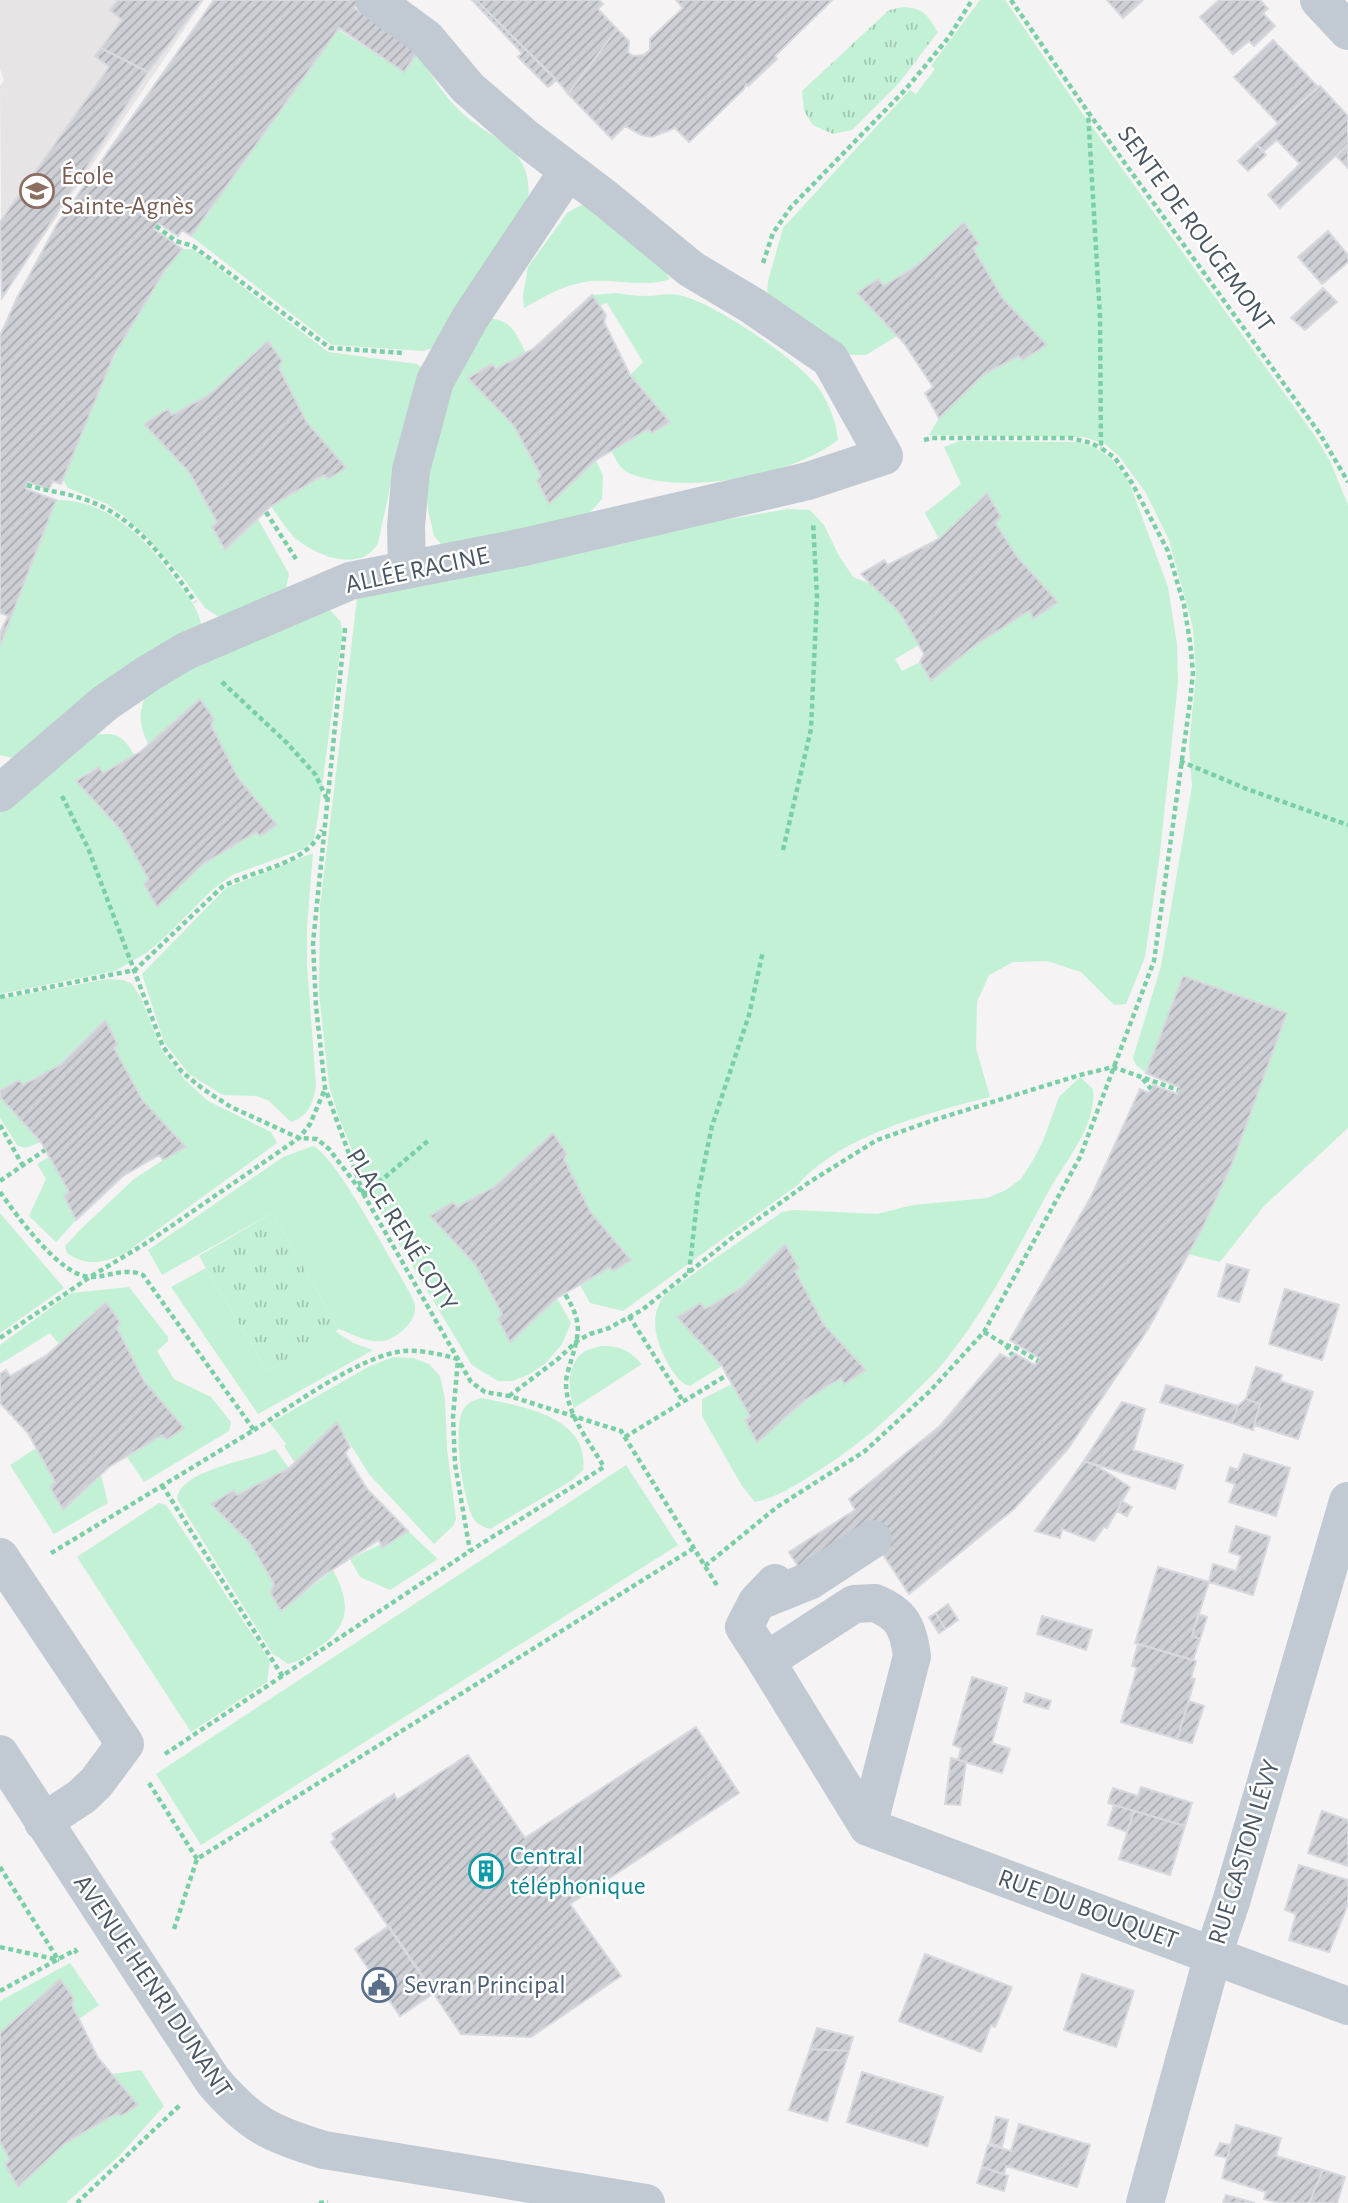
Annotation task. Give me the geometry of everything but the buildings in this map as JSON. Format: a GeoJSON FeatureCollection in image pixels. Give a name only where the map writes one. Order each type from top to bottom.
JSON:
{"type":"FeatureCollection","features":[{"type":"Feature","properties":{"kind":"street"},"geometry":{"type":"LineString","coordinates":[[374,0],[426,38],[468,89],[691,269],[753,306],[830,359],[884,456]]}},
{"type":"Feature","properties":{"kind":"street"},"geometry":{"type":"LineString","coordinates":[[1319,0],[1348,31]]}},
{"type":"Feature","properties":{"kind":"street"},"geometry":{"type":"LineString","coordinates":[[407,570],[406,526],[411,470],[435,381],[470,318],[568,171]]}},
{"type":"Feature","properties":{"kind":"street","name":"ALLÉE RACINE"},"geometry":{"type":"LineString","coordinates":[[0,793],[105,703],[200,645],[335,588],[808,481],[884,456]]}},
{"type":"Feature","properties":{"kind":"street","name":"RUE GASTON LÉVY"},"geometry":{"type":"LineString","coordinates":[[1145,2203],[1213,1955],[1231,1902],[1348,1502]]}},
{"type":"Feature","properties":{"kind":"street"},"geometry":{"type":"LineString","coordinates":[[751,1614],[809,1581],[873,1539]]}},
{"type":"Feature","properties":{"kind":"street"},"geometry":{"type":"LineString","coordinates":[[751,1614],[796,1562]]}},
{"type":"Feature","properties":{"kind":"street"},"geometry":{"type":"LineString","coordinates":[[6,1567],[133,1757],[43,1822]]}},
{"type":"Feature","properties":{"kind":"street"},"geometry":{"type":"LineString","coordinates":[[766,1661],[854,1604],[875,1602],[894,1611],[909,1634],[912,1656],[868,1828]]}},
{"type":"Feature","properties":{"kind":"street"},"geometry":{"type":"LineString","coordinates":[[751,1614],[766,1661],[868,1828]]}},
{"type":"Feature","properties":{"kind":"street","name":"AVENUE HENRI DUNANT"},"geometry":{"type":"LineString","coordinates":[[0,1754],[213,2081],[236,2108],[261,2127],[289,2140],[324,2150],[646,2203]]}},
{"type":"Feature","properties":{"kind":"street","name":"RUE DU BOUQUET"},"geometry":{"type":"LineString","coordinates":[[868,1828],[1348,2006]]}},
{"type":"Feature","properties":{"kind":"path"},"geometry":{"type":"LineString","coordinates":[[753,306],[757,282],[773,233],[779,224],[792,207],[906,89],[949,37],[972,0]]}},
{"type":"Feature","properties":{"kind":"path","name":"SENTE DE ROUGEMONT"},"geometry":{"type":"LineString","coordinates":[[1011,0],[1088,112],[1320,433],[1348,481]]}},
{"type":"Feature","properties":{"kind":"path"},"geometry":{"type":"LineString","coordinates":[[1088,112],[1100,317],[1101,448]]}},
{"type":"Feature","properties":{"kind":"path"},"geometry":{"type":"LineString","coordinates":[[156,226],[176,241],[193,246],[330,348],[448,356]]}},
{"type":"Feature","properties":{"kind":"path"},"geometry":{"type":"LineString","coordinates":[[705,1566],[777,1507],[865,1451],[930,1391],[984,1332],[1080,1157],[1154,961],[1193,672],[1184,605],[1168,551],[1132,482],[1115,458],[1091,443],[1071,438],[932,438],[908,444],[884,456]]}},
{"type":"Feature","properties":{"kind":"path"},"geometry":{"type":"LineString","coordinates":[[783,850],[811,729],[817,597],[815,538],[808,481]]}},
{"type":"Feature","properties":{"kind":"path"},"geometry":{"type":"LineString","coordinates":[[27,485],[80,498],[128,522],[156,549],[205,616],[200,645],[240,698],[315,774],[327,800]]}},
{"type":"Feature","properties":{"kind":"path"},"geometry":{"type":"LineString","coordinates":[[266,512],[335,588],[327,800],[313,943],[316,1006],[325,1088],[365,1195],[429,1140]]}},
{"type":"Feature","properties":{"kind":"path","name":"PLACE RENÉ COTY"},"geometry":{"type":"LineString","coordinates":[[39,760],[58,787],[88,848],[163,1047],[181,1072],[231,1107],[299,1138],[317,1139],[329,1149],[365,1195],[471,1382],[485,1392],[509,1396],[621,1431],[625,1437]]}},
{"type":"Feature","properties":{"kind":"path"},"geometry":{"type":"LineString","coordinates":[[1180,761],[1247,789],[1348,825]]}},
{"type":"Feature","properties":{"kind":"path"},"geometry":{"type":"LineString","coordinates":[[0,997],[135,970],[222,887],[305,853],[318,839],[324,826]]}},
{"type":"Feature","properties":{"kind":"path"},"geometry":{"type":"LineString","coordinates":[[688,1273],[698,1193],[712,1126],[749,1015],[763,951]]}},
{"type":"Feature","properties":{"kind":"path"},"geometry":{"type":"LineString","coordinates":[[509,1396],[577,1341],[642,1310],[733,1237],[808,1183],[877,1140],[934,1120],[1112,1067],[1178,1090]]}},
{"type":"Feature","properties":{"kind":"path"},"geometry":{"type":"LineString","coordinates":[[1142,1079],[1151,1089]]}},
{"type":"Feature","properties":{"kind":"path"},"geometry":{"type":"LineString","coordinates":[[0,1338],[90,1277],[148,1242],[299,1138],[310,1124],[325,1088]]}},
{"type":"Feature","properties":{"kind":"path"},"geometry":{"type":"LineString","coordinates":[[0,1125],[23,1166]]}},
{"type":"Feature","properties":{"kind":"path"},"geometry":{"type":"LineString","coordinates":[[0,1181],[45,1150]]}},
{"type":"Feature","properties":{"kind":"path"},"geometry":{"type":"LineString","coordinates":[[0,1192],[26,1229],[75,1274],[90,1277],[133,1271],[143,1275],[254,1430]]}},
{"type":"Feature","properties":{"kind":"path"},"geometry":{"type":"LineString","coordinates":[[197,1859],[133,1757],[283,1677],[470,1551],[604,1467],[574,1417],[568,1400],[566,1381],[577,1341],[576,1312],[565,1294]]}},
{"type":"Feature","properties":{"kind":"path"},"geometry":{"type":"LineString","coordinates":[[629,1316],[683,1401]]}},
{"type":"Feature","properties":{"kind":"path"},"geometry":{"type":"LineString","coordinates":[[984,1332],[1038,1362]]}},
{"type":"Feature","properties":{"kind":"path"},"geometry":{"type":"LineString","coordinates":[[1006,1345],[1012,1355]]}},
{"type":"Feature","properties":{"kind":"path","name":"PLACE RENÉ COTY"},"geometry":{"type":"LineString","coordinates":[[6,1567],[162,1485],[363,1363],[384,1354],[405,1351],[426,1351],[458,1359]]}},
{"type":"Feature","properties":{"kind":"path"},"geometry":{"type":"LineString","coordinates":[[458,1359],[453,1417],[455,1464],[470,1551]]}},
{"type":"Feature","properties":{"kind":"path"},"geometry":{"type":"LineString","coordinates":[[727,1375],[625,1437],[705,1566],[751,1614]]}},
{"type":"Feature","properties":{"kind":"path"},"geometry":{"type":"LineString","coordinates":[[162,1485],[283,1677]]}},
{"type":"Feature","properties":{"kind":"path"},"geometry":{"type":"LineString","coordinates":[[174,1929],[197,1859],[694,1548]]}},
{"type":"Feature","properties":{"kind":"path"},"geometry":{"type":"LineString","coordinates":[[0,1867],[59,1961]]}},
{"type":"Feature","properties":{"kind":"path"},"geometry":{"type":"LineString","coordinates":[[0,1947],[59,1961]]}},
{"type":"Feature","properties":{"kind":"path"},"geometry":{"type":"LineString","coordinates":[[0,1992],[75,1950],[82,1960]]}},
{"type":"Feature","properties":{"kind":"path"},"geometry":{"type":"LineString","coordinates":[[77,2203],[181,2104]]}},
{"type":"Feature","properties":{"kind":"path"},"geometry":{"type":"LineString","coordinates":[[319,2203],[328,2202]]}},
{"type":"Feature","properties":{"kind":"shaded area","name":"École Sainte-Agnès"},"geometry":{"type":"Polygon","coordinates":[[[0,0],[204,0],[2,298],[0,86],[4,80],[0,69],[0,0]]]}},
{"type":"Feature","properties":{"kind":"green space"},"geometry":{"type":"Polygon","coordinates":[[[980,0],[1005,0],[1080,110],[1315,436],[1330,461],[1348,505],[1348,1128],[1264,1206],[1220,1262],[1188,1254],[1232,1164],[1287,1013],[1183,976],[1146,1073],[1136,1065],[1133,1058],[1161,966],[1192,786],[1189,746],[1196,674],[1193,628],[1169,540],[1146,493],[1119,456],[1105,444],[1084,437],[929,435],[939,418],[984,374],[1019,356],[1023,360],[1047,345],[1003,299],[973,248],[978,244],[964,222],[919,264],[884,286],[878,279],[857,293],[897,336],[866,355],[842,355],[767,297],[768,281],[783,228],[910,90],[916,94],[935,69],[931,66],[980,0]]]}},
{"type":"Feature","properties":{"kind":"green space"},"geometry":{"type":"Polygon","coordinates":[[[904,7],[917,9],[925,14],[938,32],[899,83],[852,130],[833,134],[813,125],[804,111],[802,91],[889,10],[904,7]]]}},
{"type":"Feature","properties":{"kind":"green space"},"geometry":{"type":"Polygon","coordinates":[[[337,29],[404,72],[418,51],[437,84],[455,106],[510,149],[525,170],[528,203],[436,347],[423,351],[332,345],[191,236],[337,29]]]}},
{"type":"Feature","properties":{"kind":"green space"},"geometry":{"type":"Polygon","coordinates":[[[581,205],[589,205],[657,258],[670,279],[651,283],[583,282],[556,291],[524,308],[523,295],[528,267],[567,213],[581,205]]]}},
{"type":"Feature","properties":{"kind":"green space"},"geometry":{"type":"Polygon","coordinates":[[[182,249],[193,249],[328,352],[417,364],[425,370],[399,446],[378,543],[371,552],[352,560],[329,557],[299,541],[271,506],[324,475],[328,479],[345,467],[306,421],[279,368],[282,361],[267,342],[209,395],[172,415],[168,410],[145,423],[189,472],[217,522],[226,549],[258,519],[289,574],[286,588],[221,618],[205,608],[183,578],[124,516],[107,504],[68,488],[63,480],[113,360],[144,303],[182,249]]]}},
{"type":"Feature","properties":{"kind":"green space"},"geometry":{"type":"Polygon","coordinates":[[[615,293],[643,296],[679,295],[734,320],[776,349],[810,378],[827,402],[838,440],[798,462],[724,481],[675,483],[653,480],[626,471],[611,451],[648,429],[630,375],[643,362],[607,303],[599,306],[592,295],[615,293]]]}},
{"type":"Feature","properties":{"kind":"green space"},"geometry":{"type":"Polygon","coordinates":[[[493,319],[510,326],[526,353],[496,369],[492,364],[469,378],[514,426],[541,476],[537,481],[549,503],[596,460],[603,476],[602,499],[585,518],[454,546],[441,544],[434,536],[428,509],[425,471],[459,368],[486,322],[493,319]]]}},
{"type":"Feature","properties":{"kind":"green space"},"geometry":{"type":"Polygon","coordinates":[[[959,441],[1078,442],[1094,447],[1113,460],[1129,482],[1168,587],[1177,644],[1178,683],[1160,853],[1145,957],[1126,1004],[1114,1005],[1081,972],[1047,961],[1013,962],[989,975],[977,1002],[976,1048],[990,1097],[914,1118],[838,1152],[799,1184],[623,1311],[590,1303],[580,1285],[610,1267],[613,1271],[591,1213],[564,1159],[567,1153],[553,1134],[494,1187],[457,1207],[453,1202],[430,1216],[475,1264],[502,1314],[510,1341],[557,1298],[571,1323],[562,1344],[546,1363],[513,1381],[498,1381],[472,1365],[382,1216],[363,1177],[329,1085],[319,993],[320,906],[357,599],[708,523],[787,509],[810,510],[824,525],[853,577],[871,584],[900,613],[919,645],[895,659],[902,671],[920,662],[932,681],[974,646],[1030,610],[1033,618],[1058,602],[1018,558],[995,523],[1000,517],[987,493],[939,539],[925,513],[961,484],[944,447],[959,441]]]}},
{"type":"Feature","properties":{"kind":"green space"},"geometry":{"type":"Polygon","coordinates":[[[56,500],[93,507],[110,515],[140,538],[189,598],[199,615],[202,629],[17,759],[0,755],[0,646],[56,500]]]}},
{"type":"Feature","properties":{"kind":"green space"},"geometry":{"type":"Polygon","coordinates":[[[329,609],[341,622],[342,636],[314,839],[304,849],[232,875],[212,890],[146,953],[115,971],[0,994],[0,810],[91,736],[118,736],[135,756],[103,773],[99,768],[121,830],[149,880],[144,885],[157,907],[203,864],[256,832],[260,836],[277,825],[238,778],[211,725],[214,719],[200,699],[149,745],[141,721],[142,706],[148,691],[153,683],[329,609]]]}},
{"type":"Feature","properties":{"kind":"green space"},"geometry":{"type":"Polygon","coordinates":[[[313,853],[307,964],[316,1086],[309,1108],[291,1122],[268,1100],[256,1096],[223,1095],[189,1074],[164,1042],[142,974],[226,888],[313,853]]]}},
{"type":"Feature","properties":{"kind":"green space"},"geometry":{"type":"Polygon","coordinates":[[[108,979],[132,984],[141,998],[162,1051],[185,1080],[208,1101],[271,1132],[277,1143],[124,1254],[109,1260],[88,1262],[67,1253],[65,1246],[134,1179],[185,1146],[143,1101],[114,1048],[118,1044],[105,1021],[60,1065],[23,1085],[19,1080],[0,1091],[0,999],[108,979]]]}},
{"type":"Feature","properties":{"kind":"green space"},"geometry":{"type":"Polygon","coordinates":[[[1080,1077],[1093,1089],[1093,1103],[1085,1130],[989,1298],[963,1338],[934,1373],[848,1451],[790,1489],[755,1502],[742,1486],[702,1416],[702,1399],[732,1384],[750,1416],[745,1420],[758,1443],[805,1400],[841,1378],[844,1384],[866,1370],[824,1325],[795,1271],[799,1268],[786,1244],[741,1288],[705,1309],[677,1317],[722,1366],[690,1386],[674,1373],[658,1342],[656,1315],[662,1298],[782,1212],[793,1210],[877,1214],[913,1205],[987,1198],[1006,1190],[1021,1179],[1033,1160],[1059,1097],[1080,1077]]]}},
{"type":"Feature","properties":{"kind":"green space"},"geometry":{"type":"Polygon","coordinates":[[[0,1098],[41,1142],[25,1148],[18,1146],[0,1118],[0,1098]]]}},
{"type":"Feature","properties":{"kind":"green space"},"geometry":{"type":"Polygon","coordinates":[[[313,1146],[336,1169],[350,1190],[414,1301],[412,1320],[393,1338],[371,1341],[339,1329],[272,1213],[162,1275],[148,1250],[283,1157],[313,1146]]]}},
{"type":"Feature","properties":{"kind":"green space"},"geometry":{"type":"Polygon","coordinates":[[[49,1157],[69,1192],[64,1197],[76,1220],[56,1242],[29,1216],[46,1179],[37,1164],[49,1157]]]}},
{"type":"Feature","properties":{"kind":"green space"},"geometry":{"type":"Polygon","coordinates":[[[0,1213],[64,1288],[0,1333],[0,1213]]]}},
{"type":"Feature","properties":{"kind":"green space"},"geometry":{"type":"Polygon","coordinates":[[[272,1213],[339,1329],[267,1371],[199,1256],[272,1213]]]}},
{"type":"Feature","properties":{"kind":"green space"},"geometry":{"type":"Polygon","coordinates":[[[206,1268],[267,1371],[335,1331],[353,1343],[373,1350],[258,1414],[171,1287],[206,1268]]]}},
{"type":"Feature","properties":{"kind":"green space"},"geometry":{"type":"Polygon","coordinates":[[[129,1287],[168,1337],[168,1341],[157,1351],[174,1379],[211,1397],[231,1422],[229,1431],[144,1482],[127,1457],[162,1435],[144,1381],[117,1328],[120,1322],[106,1302],[59,1344],[50,1333],[0,1364],[0,1345],[71,1293],[129,1287]]]}},
{"type":"Feature","properties":{"kind":"green space"},"geometry":{"type":"Polygon","coordinates":[[[601,1346],[624,1350],[642,1364],[574,1408],[570,1378],[574,1363],[585,1351],[601,1346]]]}},
{"type":"Feature","properties":{"kind":"green space"},"geometry":{"type":"Polygon","coordinates":[[[393,1357],[413,1358],[429,1364],[440,1376],[445,1399],[447,1449],[456,1519],[453,1526],[434,1544],[369,1474],[337,1423],[295,1463],[284,1446],[286,1444],[270,1423],[368,1367],[393,1357]]]}},
{"type":"Feature","properties":{"kind":"green space"},"geometry":{"type":"Polygon","coordinates":[[[481,1398],[532,1410],[549,1417],[576,1437],[582,1452],[583,1470],[571,1481],[490,1529],[476,1522],[471,1514],[459,1453],[459,1424],[462,1412],[468,1404],[481,1398]]]}},
{"type":"Feature","properties":{"kind":"green space"},"geometry":{"type":"Polygon","coordinates":[[[36,1448],[55,1482],[63,1510],[101,1475],[108,1503],[54,1534],[10,1465],[36,1448]]]}},
{"type":"Feature","properties":{"kind":"green space"},"geometry":{"type":"Polygon","coordinates":[[[275,1449],[289,1468],[237,1495],[233,1490],[212,1504],[250,1543],[274,1584],[270,1592],[281,1611],[333,1570],[345,1606],[340,1626],[324,1643],[288,1664],[272,1653],[177,1499],[181,1489],[190,1480],[219,1467],[275,1449]]]}},
{"type":"Feature","properties":{"kind":"green space"},"geometry":{"type":"Polygon","coordinates":[[[626,1465],[678,1545],[201,1845],[156,1774],[626,1465]]]}},
{"type":"Feature","properties":{"kind":"green space"},"geometry":{"type":"Polygon","coordinates":[[[159,1503],[166,1505],[270,1661],[267,1682],[191,1732],[77,1557],[159,1503]]]}},
{"type":"Feature","properties":{"kind":"green space"},"geometry":{"type":"Polygon","coordinates":[[[408,1531],[438,1559],[390,1590],[360,1577],[350,1559],[408,1531]]]}},
{"type":"Feature","properties":{"kind":"green space"},"geometry":{"type":"Polygon","coordinates":[[[70,1963],[99,2005],[79,2019],[72,2005],[74,1999],[60,1979],[0,2033],[0,2001],[70,1963]]]}},
{"type":"Feature","properties":{"kind":"green space"},"geometry":{"type":"Polygon","coordinates":[[[141,2070],[164,2106],[119,2156],[66,2203],[0,2203],[0,2142],[10,2160],[5,2165],[18,2187],[64,2144],[117,2113],[121,2116],[138,2106],[112,2074],[141,2070]]]}},
{"type":"Feature","properties":{"kind":"place","name":"École Sainte-Agnès"},"geometry":{"type":"Point","coordinates":[37,191]}},
{"type":"Feature","properties":{"kind":"place","name":"Central téléphonique"},"geometry":{"type":"Point","coordinates":[486,1871]}},
{"type":"Feature","properties":{"kind":"place","name":"Sevran Principal"},"geometry":{"type":"Point","coordinates":[379,1985]}}]}
